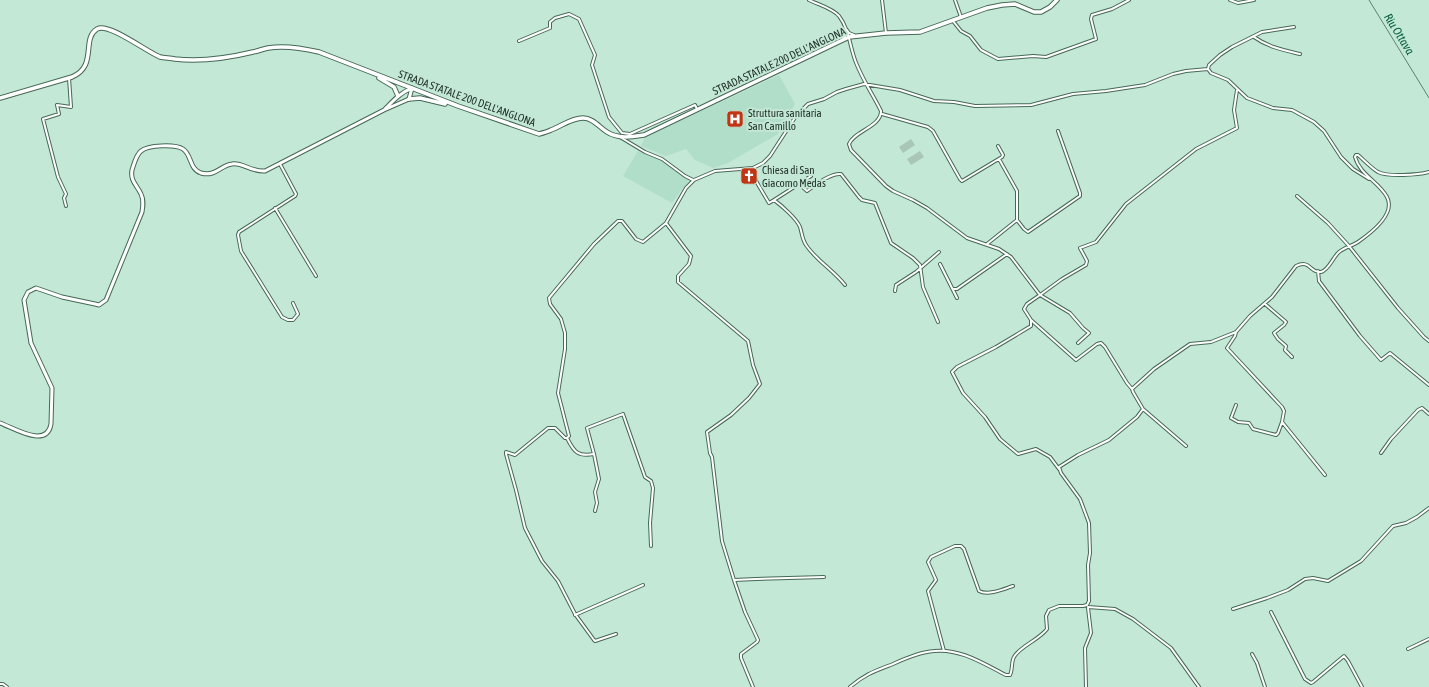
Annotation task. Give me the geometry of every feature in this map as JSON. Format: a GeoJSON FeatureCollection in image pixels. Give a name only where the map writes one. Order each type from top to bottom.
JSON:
{"type":"FeatureCollection","features":[{"type":"Feature","properties":{"kind":"main road","name":"STRADA STATALE 200 DELL'ANGLONA"},"geometry":{"type":"LineString","coordinates":[[0,98],[80,74],[87,63],[91,37],[97,29],[104,28],[160,57],[177,59],[205,60],[268,48],[295,47],[319,52],[458,106],[539,134],[550,131],[576,118],[590,119],[608,132],[619,136],[630,137],[644,135],[849,37],[886,33],[920,32],[987,8],[1002,5],[1015,4],[1034,12],[1041,12],[1050,7],[1057,0]]}},
{"type":"Feature","properties":{"kind":"main road"},"geometry":{"type":"LineString","coordinates":[[369,72],[394,87],[398,96]]}},
{"type":"Feature","properties":{"kind":"main road"},"geometry":{"type":"LineString","coordinates":[[408,100],[420,98],[458,106]]}},
{"type":"Feature","properties":{"kind":"street"},"geometry":{"type":"LineString","coordinates":[[809,0],[834,12],[840,17],[849,37],[856,63],[864,84],[872,92],[882,114],[928,127],[933,131],[960,180],[962,181],[1002,157],[998,146]]}},
{"type":"Feature","properties":{"kind":"street"},"geometry":{"type":"LineString","coordinates":[[882,0],[886,33]]}},
{"type":"Feature","properties":{"kind":"street"},"geometry":{"type":"LineString","coordinates":[[955,0],[961,18]]}},
{"type":"Feature","properties":{"kind":"street"},"geometry":{"type":"LineString","coordinates":[[953,21],[961,31],[970,36],[981,50],[996,58],[1033,56],[1046,57],[1096,38],[1091,19],[1092,15],[1112,9],[1129,0]]}},
{"type":"Feature","properties":{"kind":"street"},"geometry":{"type":"LineString","coordinates":[[1230,0],[1238,3],[1254,0]]}},
{"type":"Feature","properties":{"kind":"street"},"geometry":{"type":"LineString","coordinates":[[519,41],[550,28],[550,22],[555,18],[569,14],[579,19],[595,54],[592,65],[609,117],[622,133],[630,134],[695,105],[697,109]]}},
{"type":"Feature","properties":{"kind":"street"},"geometry":{"type":"LineString","coordinates":[[1208,69],[1220,55],[1232,47],[1262,32],[1294,27]]}},
{"type":"Feature","properties":{"kind":"street"},"geometry":{"type":"LineString","coordinates":[[845,28],[849,33],[857,36]]}},
{"type":"Feature","properties":{"kind":"street"},"geometry":{"type":"LineString","coordinates":[[842,40],[845,36],[845,28]]}},
{"type":"Feature","properties":{"kind":"street"},"geometry":{"type":"LineString","coordinates":[[1254,37],[1278,49],[1300,54]]}},
{"type":"Feature","properties":{"kind":"street"},"geometry":{"type":"LineString","coordinates":[[567,438],[569,436],[558,393],[565,349],[565,333],[561,319],[550,304],[549,298],[594,244],[618,221],[622,220],[636,239],[643,242],[666,223],[686,188],[694,180],[715,171],[753,168],[762,163],[770,156],[796,116],[808,104],[824,99],[837,92],[864,84],[900,90],[934,101],[954,102],[975,106],[1031,105],[1073,94],[1145,85],[1173,74],[1208,69]]}},
{"type":"Feature","properties":{"kind":"street"},"geometry":{"type":"LineString","coordinates":[[1208,69],[1211,73],[1228,80],[1247,98],[1273,108],[1292,110],[1314,122],[1324,131],[1341,157],[1353,169],[1379,187],[1387,197],[1389,209],[1379,224],[1358,242],[1336,255],[1326,269],[1315,271],[1306,264],[1296,266],[1272,297],[1250,316],[1236,332],[1227,348],[1282,407],[1284,411],[1282,422],[1276,435],[1253,429],[1249,423],[1238,422],[1231,418],[1236,405]]}},
{"type":"Feature","properties":{"kind":"street"},"geometry":{"type":"LineString","coordinates":[[66,206],[64,198],[66,194],[58,177],[43,119],[59,114],[56,107],[58,105],[71,107],[70,78]]}},
{"type":"Feature","properties":{"kind":"street"},"geometry":{"type":"LineString","coordinates":[[384,110],[398,96],[412,88]]}},
{"type":"Feature","properties":{"kind":"street"},"geometry":{"type":"LineString","coordinates":[[0,423],[36,437],[44,435],[49,430],[51,424],[52,388],[31,343],[24,300],[28,292],[36,288],[62,297],[99,305],[106,300],[144,204],[131,176],[140,151],[160,146],[178,147],[186,152],[195,169],[203,173],[217,172],[232,164],[240,164],[259,172],[271,169],[384,110],[408,100],[412,88]]}},
{"type":"Feature","properties":{"kind":"street"},"geometry":{"type":"LineString","coordinates":[[1186,446],[1143,409],[1132,392],[1132,389],[1101,343],[1097,344],[1076,360],[1031,320],[1024,309],[1027,304],[1062,279],[1086,265],[1087,261],[1080,248],[1096,242],[1126,204],[1196,149],[1237,128],[1234,110],[1237,90]]}},
{"type":"Feature","properties":{"kind":"street"},"geometry":{"type":"LineString","coordinates":[[882,114],[864,131],[851,139],[849,144],[851,150],[886,186],[893,191],[927,208],[967,238],[988,244],[1011,257],[1040,295],[1070,313],[1089,333],[1078,343]]}},
{"type":"Feature","properties":{"kind":"street"},"geometry":{"type":"LineString","coordinates":[[999,159],[1017,191],[1017,220],[1028,232],[1080,196],[1058,131]]}},
{"type":"Feature","properties":{"kind":"street"},"geometry":{"type":"LineString","coordinates":[[619,136],[645,152],[662,159],[685,176],[694,180]]}},
{"type":"Feature","properties":{"kind":"street"},"geometry":{"type":"LineString","coordinates":[[1370,180],[1356,162],[1356,155],[1358,155],[1377,172],[1383,174],[1399,175],[1429,172]]}},
{"type":"Feature","properties":{"kind":"street"},"geometry":{"type":"LineString","coordinates":[[280,164],[296,194],[239,232],[239,246],[282,317],[290,321],[295,319],[298,314],[293,303]]}},
{"type":"Feature","properties":{"kind":"street"},"geometry":{"type":"LineString","coordinates":[[753,168],[756,181],[769,203],[811,176]]}},
{"type":"Feature","properties":{"kind":"street"},"geometry":{"type":"LineString","coordinates":[[799,184],[807,191],[838,173],[841,174],[862,200],[875,202],[891,243],[913,258],[920,265],[923,287],[938,322]]}},
{"type":"Feature","properties":{"kind":"street"},"geometry":{"type":"LineString","coordinates":[[1297,196],[1328,223],[1349,246],[1398,308],[1429,341]]}},
{"type":"Feature","properties":{"kind":"street"},"geometry":{"type":"LineString","coordinates":[[774,200],[799,226],[802,238],[814,256],[827,266],[845,285]]}},
{"type":"Feature","properties":{"kind":"street"},"geometry":{"type":"LineString","coordinates":[[275,208],[316,276]]}},
{"type":"Feature","properties":{"kind":"street"},"geometry":{"type":"LineString","coordinates":[[988,244],[1017,220]]}},
{"type":"Feature","properties":{"kind":"street"},"geometry":{"type":"LineString","coordinates":[[666,223],[691,256],[690,264],[678,276],[678,282],[748,341],[753,365],[760,384],[749,398],[731,415],[707,432],[712,457],[722,541],[745,612],[758,640],[741,654],[741,658],[753,687]]}},
{"type":"Feature","properties":{"kind":"street"},"geometry":{"type":"LineString","coordinates":[[894,291],[896,285],[939,252]]}},
{"type":"Feature","properties":{"kind":"street"},"geometry":{"type":"LineString","coordinates":[[954,290],[1007,254]]}},
{"type":"Feature","properties":{"kind":"street"},"geometry":{"type":"LineString","coordinates":[[940,264],[957,298]]}},
{"type":"Feature","properties":{"kind":"street"},"geometry":{"type":"LineString","coordinates":[[1318,271],[1319,281],[1322,286],[1361,337],[1382,360],[1390,353],[1429,385]]}},
{"type":"Feature","properties":{"kind":"street"},"geometry":{"type":"LineString","coordinates":[[1264,304],[1286,322],[1274,333],[1274,335],[1286,346],[1285,350],[1292,357]]}},
{"type":"Feature","properties":{"kind":"street"},"geometry":{"type":"LineString","coordinates":[[1031,320],[1031,326],[996,347],[957,367],[952,372],[963,392],[985,417],[1000,439],[1018,454],[1036,449],[1050,457],[1080,499],[1089,523],[1090,553],[1088,565],[1089,601],[1087,606],[1091,633],[1085,648],[1086,687]]}},
{"type":"Feature","properties":{"kind":"street"},"geometry":{"type":"LineString","coordinates":[[1132,389],[1154,369],[1190,344],[1211,342],[1236,332]]}},
{"type":"Feature","properties":{"kind":"street"},"geometry":{"type":"LineString","coordinates":[[1381,453],[1391,439],[1418,410],[1422,408],[1429,414]]}},
{"type":"Feature","properties":{"kind":"street"},"geometry":{"type":"LineString","coordinates":[[1059,469],[1078,455],[1109,440],[1137,417],[1143,409]]}},
{"type":"Feature","properties":{"kind":"street"},"geometry":{"type":"LineString","coordinates":[[595,511],[597,503],[595,492],[599,479],[587,428],[623,414],[645,477],[653,484],[650,523],[651,546]]}},
{"type":"Feature","properties":{"kind":"street"},"geometry":{"type":"LineString","coordinates":[[1282,422],[1325,475]]}},
{"type":"Feature","properties":{"kind":"street"},"geometry":{"type":"LineString","coordinates":[[594,454],[579,454],[572,447],[567,438],[555,428],[548,428],[514,455],[506,452],[525,528],[542,561],[558,581],[575,615],[595,641],[616,634]]}},
{"type":"Feature","properties":{"kind":"street"},"geometry":{"type":"LineString","coordinates":[[1233,609],[1288,590],[1305,579],[1313,578],[1328,581],[1361,561],[1393,526],[1406,523],[1417,518],[1429,508]]}},
{"type":"Feature","properties":{"kind":"street"},"geometry":{"type":"LineString","coordinates":[[944,651],[928,591],[936,580],[928,562],[930,557],[955,546],[961,546],[964,549],[979,591],[984,593],[1014,586]]}},
{"type":"Feature","properties":{"kind":"street"},"geometry":{"type":"LineString","coordinates":[[734,580],[824,577]]}},
{"type":"Feature","properties":{"kind":"street"},"geometry":{"type":"LineString","coordinates":[[575,615],[643,585]]}},
{"type":"Feature","properties":{"kind":"street"},"geometry":{"type":"LineString","coordinates":[[850,687],[869,673],[911,656],[933,651],[944,651],[959,654],[971,658],[1006,675],[1010,675],[1014,657],[1018,652],[1043,635],[1047,629],[1046,616],[1049,610],[1059,606],[1087,606],[1115,610],[1133,619],[1171,648],[1199,687]]}},
{"type":"Feature","properties":{"kind":"street"},"geometry":{"type":"LineString","coordinates":[[1271,612],[1308,682],[1313,682],[1344,656],[1362,687]]}},
{"type":"Feature","properties":{"kind":"street"},"geometry":{"type":"LineString","coordinates":[[1408,649],[1429,639]]}},
{"type":"Feature","properties":{"kind":"street"},"geometry":{"type":"LineString","coordinates":[[1252,654],[1257,663],[1265,687]]}},
{"type":"Feature","properties":{"kind":"street"},"geometry":{"type":"LineString","coordinates":[[0,684],[7,687]]}},
{"type":"Feature","properties":{"kind":"shaded area","name":"Struttura sanitaria San Camillo"},"geometry":{"type":"Polygon","coordinates":[[[779,75],[795,104],[778,134],[728,163],[713,168],[695,160],[686,149],[666,156],[641,146],[645,137],[779,75]]]}},
{"type":"Feature","properties":{"kind":"shaded area"},"geometry":{"type":"Polygon","coordinates":[[[911,139],[915,145],[903,153],[899,147],[911,139]]]}},
{"type":"Feature","properties":{"kind":"shaded area"},"geometry":{"type":"Polygon","coordinates":[[[638,151],[663,161],[690,181],[685,185],[672,203],[623,176],[638,151]]]}},
{"type":"Feature","properties":{"kind":"shaded area"},"geometry":{"type":"Polygon","coordinates":[[[920,151],[924,157],[911,165],[907,159],[920,151]]]}},
{"type":"Feature","properties":{"kind":"waterway","name":"Riu Ottava"},"geometry":{"type":"LineString","coordinates":[[1369,0],[1429,98]]}},
{"type":"Feature","properties":{"kind":"place","name":"Struttura sanitaria San Camillo"},"geometry":{"type":"Point","coordinates":[735,119]}},
{"type":"Feature","properties":{"kind":"place","name":"Chiesa di San Giacomo Medas"},"geometry":{"type":"Point","coordinates":[749,176]}}]}
